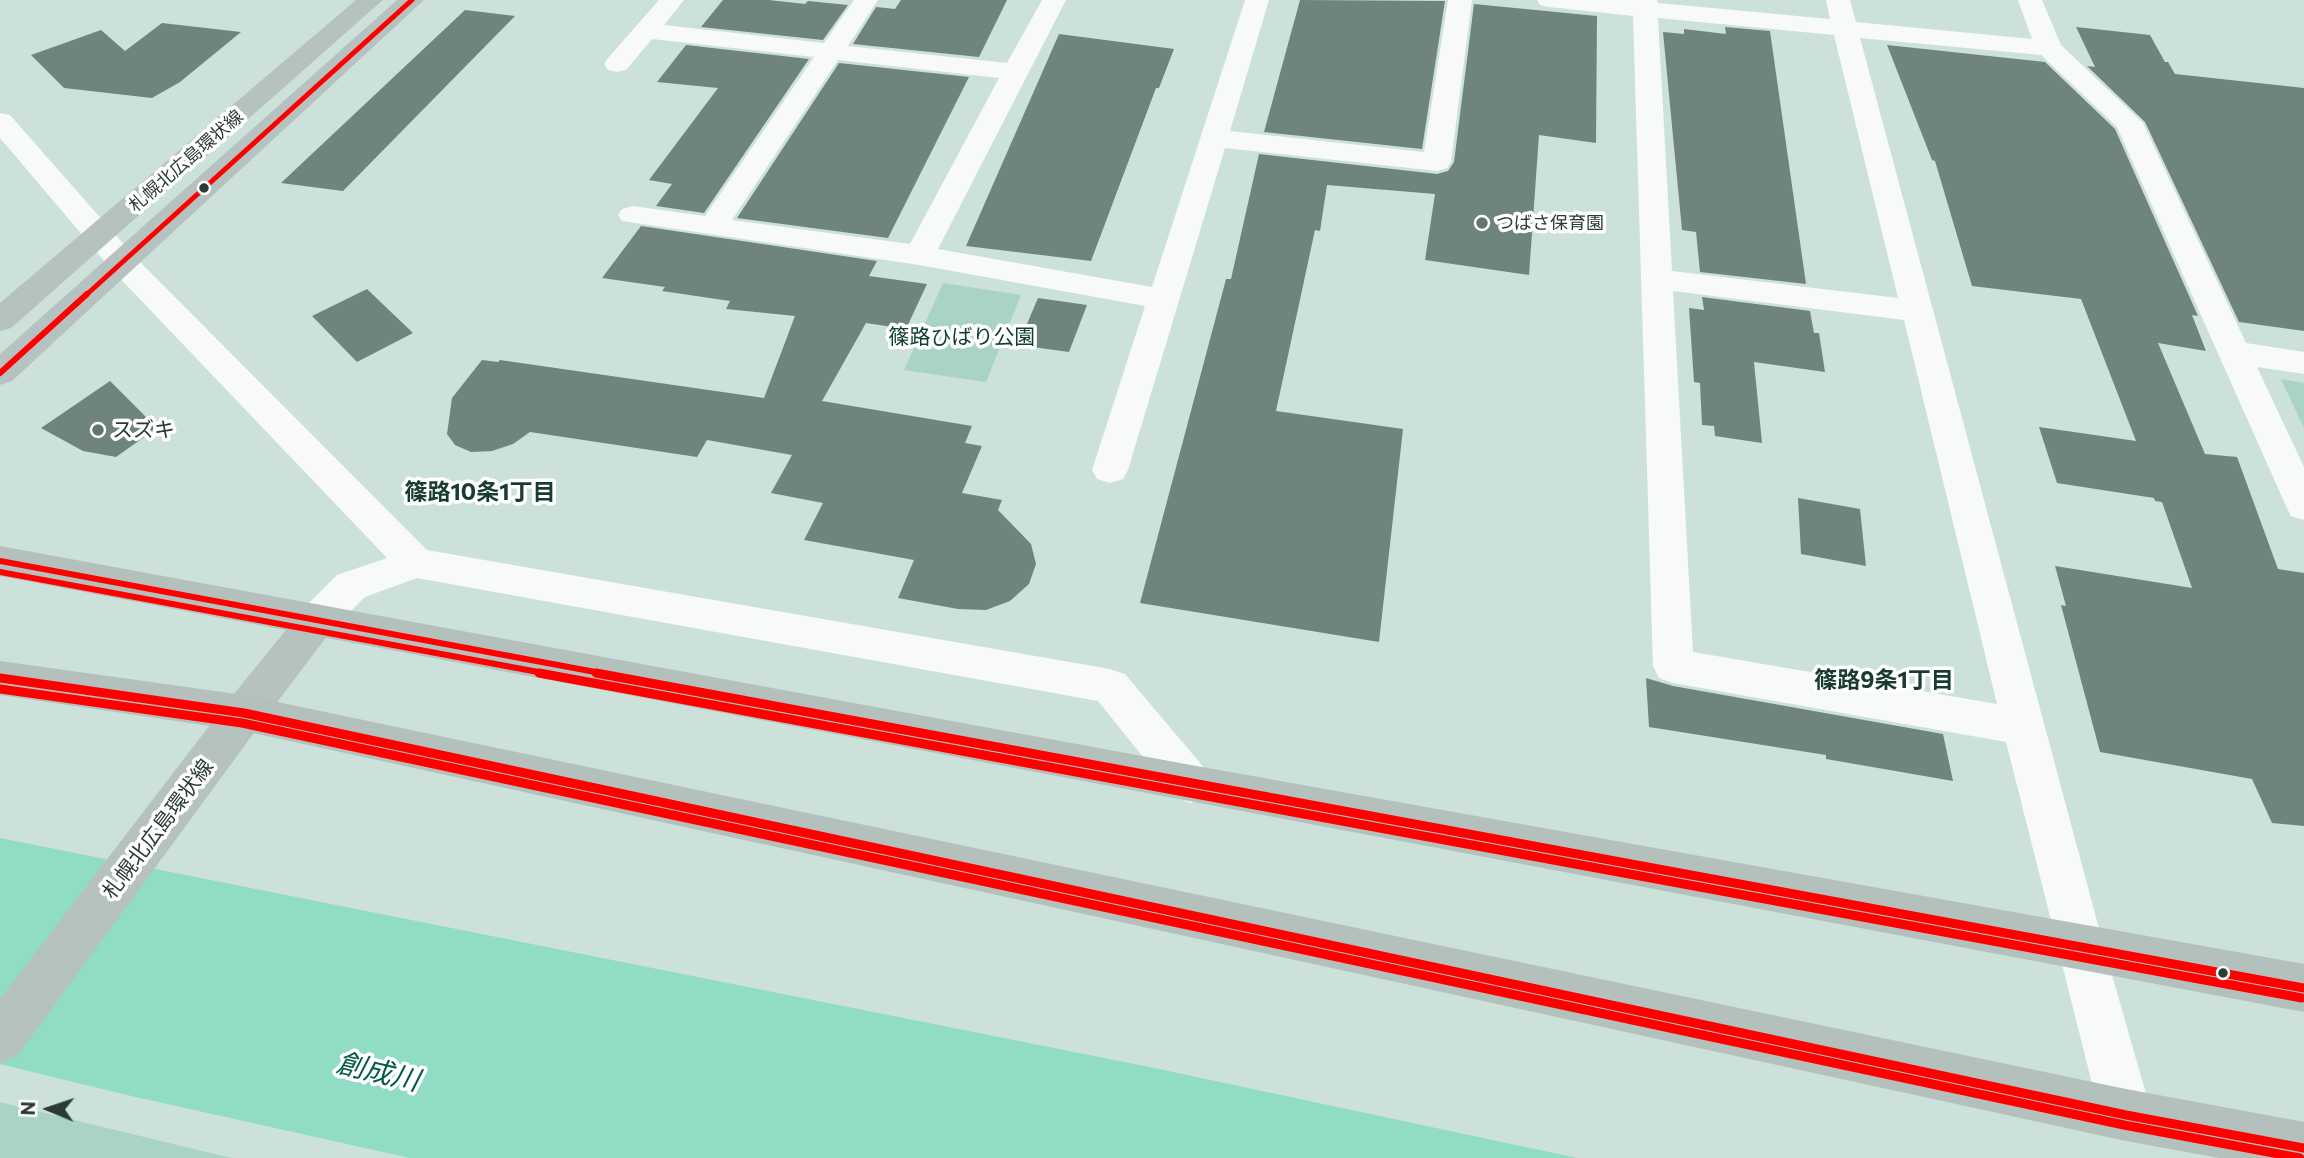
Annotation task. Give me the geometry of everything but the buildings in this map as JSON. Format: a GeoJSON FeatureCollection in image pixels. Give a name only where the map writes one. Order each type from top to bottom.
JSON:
{"type":"FeatureCollection","features":[{"type":"Feature","properties":{"kind":"highway"},"geometry":{"type":"LineString","coordinates":[[0,561],[1191,784],[2304,988]]}},
{"type":"Feature","properties":{"kind":"highway"},"geometry":{"type":"LineString","coordinates":[[0,678],[244,713],[2126,1115],[2304,1148]]}},
{"type":"Feature","properties":{"kind":"main road","name":"札幌北広島環状線"},"geometry":{"type":"LineString","coordinates":[[0,320],[371,0]]}},
{"type":"Feature","properties":{"kind":"main road","name":"札幌北広島環状線"},"geometry":{"type":"LineString","coordinates":[[0,373],[412,0]]}},
{"type":"Feature","properties":{"kind":"main road","name":"札幌北広島環状線"},"geometry":{"type":"LineString","coordinates":[[0,1039],[145,849],[244,713],[317,620]]}},
{"type":"Feature","properties":{"kind":"street"},"geometry":{"type":"LineString","coordinates":[[617,64],[672,0]]}},
{"type":"Feature","properties":{"kind":"street"},"geometry":{"type":"LineString","coordinates":[[712,227],[866,0]]}},
{"type":"Feature","properties":{"kind":"street"},"geometry":{"type":"LineString","coordinates":[[919,255],[1054,0]]}},
{"type":"Feature","properties":{"kind":"street"},"geometry":{"type":"LineString","coordinates":[[1110,470],[1257,0]]}},
{"type":"Feature","properties":{"kind":"street"},"geometry":{"type":"LineString","coordinates":[[1213,138],[1437,162],[1460,0]]}},
{"type":"Feature","properties":{"kind":"street"},"geometry":{"type":"LineString","coordinates":[[1549,0],[1841,14],[2049,48]]}},
{"type":"Feature","properties":{"kind":"street"},"geometry":{"type":"LineString","coordinates":[[2030,0],[2049,48],[2129,123],[2304,506]]}},
{"type":"Feature","properties":{"kind":"street"},"geometry":{"type":"LineString","coordinates":[[1645,5],[1673,666],[2024,727]]}},
{"type":"Feature","properties":{"kind":"street"},"geometry":{"type":"LineString","coordinates":[[1841,14],[2080,947],[2126,1115]]}},
{"type":"Feature","properties":{"kind":"street"},"geometry":{"type":"LineString","coordinates":[[646,31],[1017,72]]}},
{"type":"Feature","properties":{"kind":"street"},"geometry":{"type":"LineString","coordinates":[[5,136],[123,263],[416,563]]}},
{"type":"Feature","properties":{"kind":"street"},"geometry":{"type":"LineString","coordinates":[[633,215],[919,255],[1163,299]]}},
{"type":"Feature","properties":{"kind":"street"},"geometry":{"type":"LineString","coordinates":[[1658,279],[1916,311]]}},
{"type":"Feature","properties":{"kind":"street"},"geometry":{"type":"LineString","coordinates":[[2234,352],[2304,363]]}},
{"type":"Feature","properties":{"kind":"street"},"geometry":{"type":"LineString","coordinates":[[317,620],[351,586],[416,563],[1110,686],[1191,784]]}},
{"type":"Feature","properties":{"kind":"green space","name":"篠路ひばり公園"},"geometry":{"type":"Polygon","coordinates":[[[943,283],[1021,295],[986,382],[904,370],[943,283]]]}},
{"type":"Feature","properties":{"kind":"green space"},"geometry":{"type":"Polygon","coordinates":[[[2281,379],[2304,383],[2304,428],[2281,379]]]}},
{"type":"Feature","properties":{"kind":"green space"},"geometry":{"type":"Polygon","coordinates":[[[0,1102],[231,1158],[0,1158],[0,1102]]]}},
{"type":"Feature","properties":{"kind":"water","name":"創成川"},"geometry":{"type":"Polygon","coordinates":[[[0,838],[1154,1068],[1577,1158],[410,1158],[0,1064],[0,838]]]}},
{"type":"Feature","properties":{"kind":"transit line"},"geometry":{"type":"LineString","coordinates":[[0,373],[412,0]]}},
{"type":"Feature","properties":{"kind":"transit line"},"geometry":{"type":"LineString","coordinates":[[0,561],[1191,784],[2304,988]]}},
{"type":"Feature","properties":{"kind":"transit line"},"geometry":{"type":"LineString","coordinates":[[0,572],[2302,998]]}},
{"type":"Feature","properties":{"kind":"transit line"},"geometry":{"type":"LineString","coordinates":[[0,678],[244,713],[2126,1115],[2304,1148]]}},
{"type":"Feature","properties":{"kind":"transit line"},"geometry":{"type":"LineString","coordinates":[[0,689],[242,723],[2124,1125],[2300,1158]]}},
{"type":"Feature","properties":{"kind":"place","name":"つばさ保育園"},"geometry":{"type":"Point","coordinates":[1482,223]}},
{"type":"Feature","properties":{"kind":"place","name":"スズキ"},"geometry":{"type":"Point","coordinates":[98,430]}},
{"type":"Feature","properties":{"kind":"district","name":"篠路10条1丁目"},"geometry":{"type":"Point","coordinates":[480,492]}},
{"type":"Feature","properties":{"kind":"district","name":"篠路9条1丁目"},"geometry":{"type":"Point","coordinates":[1884,680]}}]}
